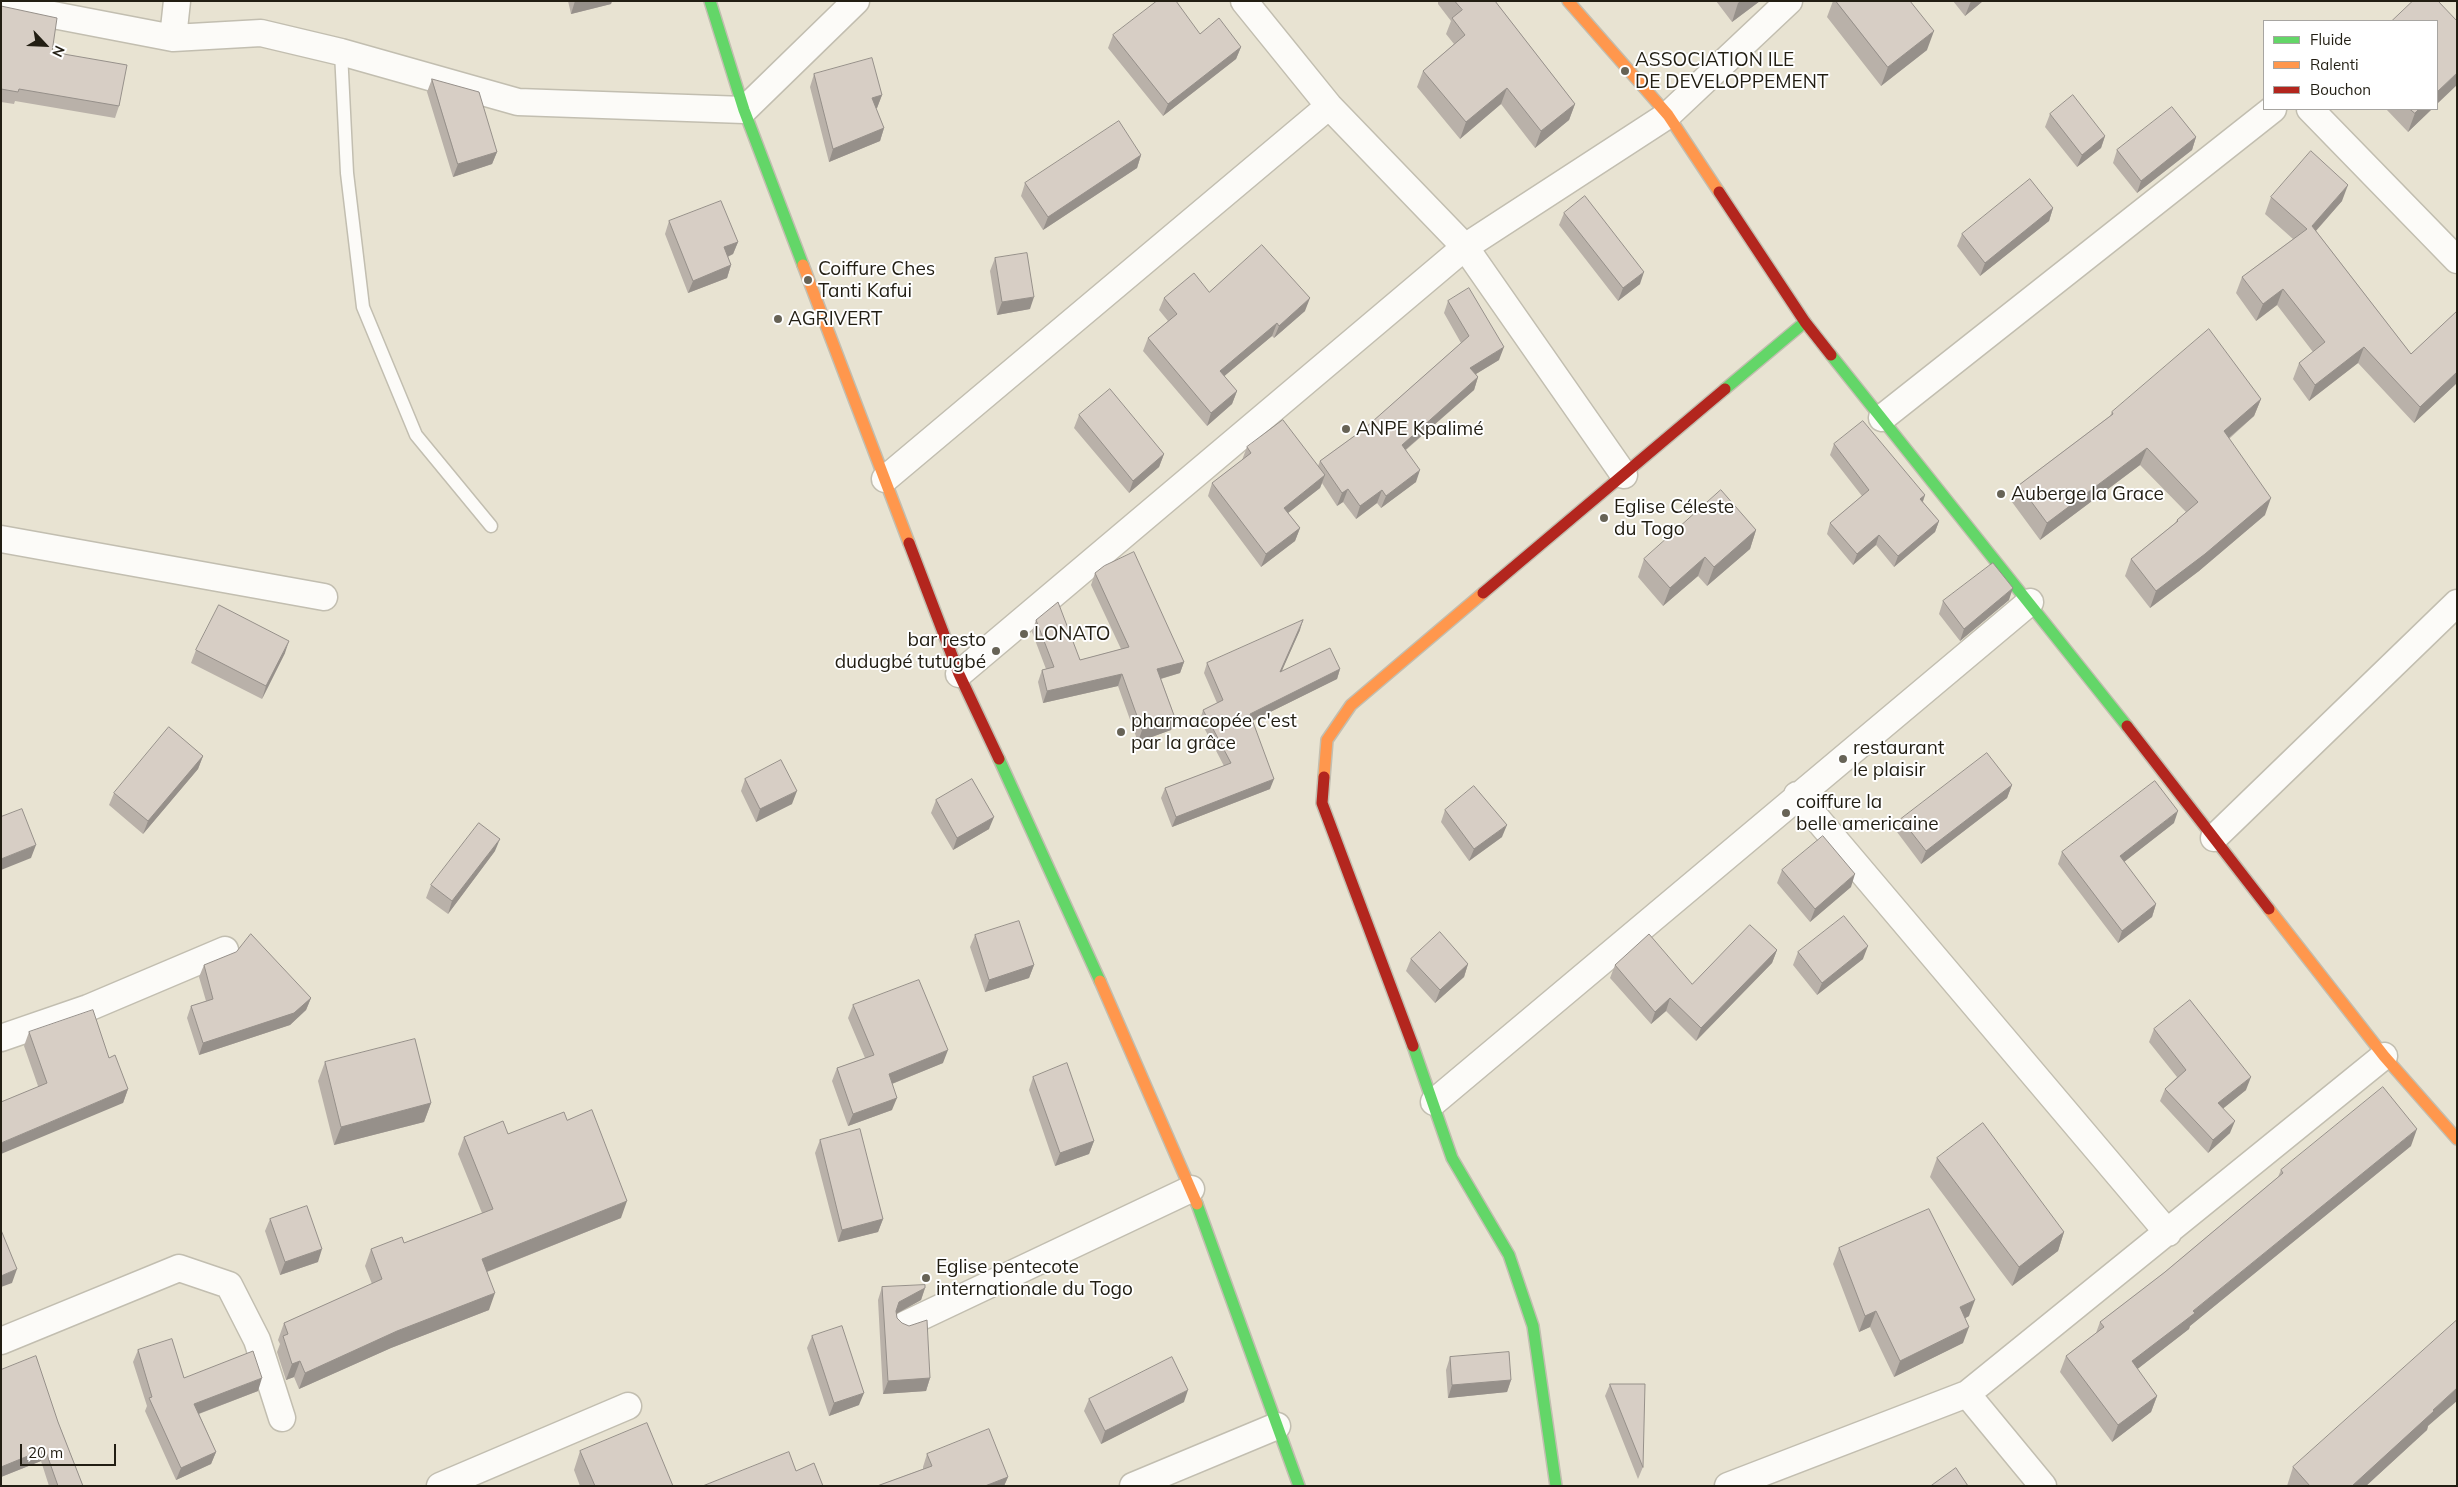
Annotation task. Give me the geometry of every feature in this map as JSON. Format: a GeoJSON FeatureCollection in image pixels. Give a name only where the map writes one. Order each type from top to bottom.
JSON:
{"type":"FeatureCollection","features":[{"type":"Feature","properties":{"kind":"street"},"geometry":{"type":"LineString","coordinates":[[173,38],[177,1]]}},
{"type":"Feature","properties":{"kind":"street"},"geometry":{"type":"LineString","coordinates":[[710,1],[744,110],[959,674],[1061,892],[1191,1189],[1299,1486]]}},
{"type":"Feature","properties":{"kind":"street"},"geometry":{"type":"LineString","coordinates":[[1,5],[173,38],[261,34],[341,52],[518,102],[744,110],[856,1]]}},
{"type":"Feature","properties":{"kind":"street"},"geometry":{"type":"LineString","coordinates":[[1244,1],[1328,106],[1465,248],[1624,474]]}},
{"type":"Feature","properties":{"kind":"street"},"geometry":{"type":"LineString","coordinates":[[1568,1],[1668,115],[1805,322],[2030,602],[2384,1056],[2457,1139]]}},
{"type":"Feature","properties":{"kind":"street"},"geometry":{"type":"LineString","coordinates":[[959,674],[1465,248],[1668,115],[1789,1]]}},
{"type":"Feature","properties":{"kind":"street"},"geometry":{"type":"LineString","coordinates":[[885,479],[1328,106]]}},
{"type":"Feature","properties":{"kind":"street"},"geometry":{"type":"LineString","coordinates":[[1882,418],[2272,110]]}},
{"type":"Feature","properties":{"kind":"street"},"geometry":{"type":"LineString","coordinates":[[2311,110],[2457,260]]}},
{"type":"Feature","properties":{"kind":"street"},"geometry":{"type":"LineString","coordinates":[[1556,1486],[1533,1326],[1509,1255],[1452,1158],[1434,1102],[1322,803],[1327,740],[1351,705],[1805,322]]}},
{"type":"Feature","properties":{"kind":"street"},"geometry":{"type":"LineString","coordinates":[[1,539],[324,597]]}},
{"type":"Feature","properties":{"kind":"street"},"geometry":{"type":"LineString","coordinates":[[1434,1102],[1797,795],[2030,602]]}},
{"type":"Feature","properties":{"kind":"street"},"geometry":{"type":"LineString","coordinates":[[2214,838],[2457,603]]}},
{"type":"Feature","properties":{"kind":"street"},"geometry":{"type":"LineString","coordinates":[[1797,795],[2168,1233]]}},
{"type":"Feature","properties":{"kind":"street"},"geometry":{"type":"LineString","coordinates":[[1,1038],[88,1008],[226,950]]}},
{"type":"Feature","properties":{"kind":"street"},"geometry":{"type":"LineString","coordinates":[[1728,1486],[1967,1394],[2384,1056]]}},
{"type":"Feature","properties":{"kind":"street"},"geometry":{"type":"LineString","coordinates":[[906,1324],[1191,1189]]}},
{"type":"Feature","properties":{"kind":"street"},"geometry":{"type":"LineString","coordinates":[[1,1341],[179,1268],[229,1285],[257,1340],[282,1418]]}},
{"type":"Feature","properties":{"kind":"street"},"geometry":{"type":"LineString","coordinates":[[1967,1394],[2043,1486]]}},
{"type":"Feature","properties":{"kind":"street"},"geometry":{"type":"LineString","coordinates":[[440,1486],[628,1406]]}},
{"type":"Feature","properties":{"kind":"street"},"geometry":{"type":"LineString","coordinates":[[1133,1486],[1277,1426]]}},
{"type":"Feature","properties":{"kind":"lane"},"geometry":{"type":"LineString","coordinates":[[341,52],[347,173],[363,306],[416,435],[491,526]]}},
{"type":"Feature","properties":{"kind":"building"},"geometry":{"type":"Polygon","coordinates":[[[1157,1],[1176,1],[1200,34],[1219,18],[1241,47],[1168,104],[1113,35],[1157,1]]]}},
{"type":"Feature","properties":{"kind":"building"},"geometry":{"type":"Polygon","coordinates":[[[1455,1],[1495,1],[1575,104],[1541,131],[1507,88],[1466,122],[1423,71],[1465,35],[1452,18],[1462,10],[1455,1]]]}},
{"type":"Feature","properties":{"kind":"building"},"geometry":{"type":"Polygon","coordinates":[[[1836,1],[1910,1],[1934,31],[1888,67],[1836,1]]]}},
{"type":"Feature","properties":{"kind":"building"},"geometry":{"type":"Polygon","coordinates":[[[2413,1],[2438,1],[2457,21],[2457,73],[2438,91],[2438,20],[2393,20],[2413,1]]]}},
{"type":"Feature","properties":{"kind":"building"},"geometry":{"type":"Polygon","coordinates":[[[1,6],[57,18],[52,52],[127,65],[119,106],[19,89],[18,92],[1,89],[1,6]]]}},
{"type":"Feature","properties":{"kind":"building"},"geometry":{"type":"Polygon","coordinates":[[[872,58],[882,95],[872,98],[884,128],[833,149],[814,74],[872,58]]]}},
{"type":"Feature","properties":{"kind":"building"},"geometry":{"type":"Polygon","coordinates":[[[432,79],[479,92],[497,152],[458,164],[432,79]]]}},
{"type":"Feature","properties":{"kind":"building"},"geometry":{"type":"Polygon","coordinates":[[[2073,95],[2105,136],[2082,155],[2050,114],[2073,95]]]}},
{"type":"Feature","properties":{"kind":"building"},"geometry":{"type":"Polygon","coordinates":[[[2172,107],[2196,137],[2141,181],[2117,150],[2172,107]]]}},
{"type":"Feature","properties":{"kind":"building"},"geometry":{"type":"Polygon","coordinates":[[[1119,121],[1141,155],[1048,217],[1025,183],[1119,121]]]}},
{"type":"Feature","properties":{"kind":"building"},"geometry":{"type":"Polygon","coordinates":[[[2311,151],[2348,185],[2312,226],[2411,354],[2457,311],[2457,372],[2420,407],[2364,347],[2315,385],[2299,363],[2325,342],[2283,289],[2263,304],[2242,277],[2307,229],[2271,197],[2311,151]]]}},
{"type":"Feature","properties":{"kind":"building"},"geometry":{"type":"Polygon","coordinates":[[[2030,179],[2053,208],[1985,263],[1962,234],[2030,179]]]}},
{"type":"Feature","properties":{"kind":"building"},"geometry":{"type":"Polygon","coordinates":[[[1585,196],[1644,272],[1623,288],[1564,213],[1585,196]]]}},
{"type":"Feature","properties":{"kind":"building"},"geometry":{"type":"Polygon","coordinates":[[[721,201],[738,242],[724,247],[731,265],[693,281],[669,221],[721,201]]]}},
{"type":"Feature","properties":{"kind":"building"},"geometry":{"type":"Polygon","coordinates":[[[1262,245],[1310,298],[1279,326],[1277,323],[1220,371],[1237,391],[1211,413],[1148,338],[1177,314],[1164,298],[1194,273],[1209,292],[1262,245]]]}},
{"type":"Feature","properties":{"kind":"building"},"geometry":{"type":"Polygon","coordinates":[[[1027,253],[1034,297],[1002,302],[995,258],[1027,253]]]}},
{"type":"Feature","properties":{"kind":"building"},"geometry":{"type":"Polygon","coordinates":[[[1469,288],[1504,347],[1470,368],[1478,377],[1402,445],[1420,470],[1386,496],[1382,490],[1360,506],[1348,489],[1342,493],[1320,461],[1364,429],[1469,336],[1448,301],[1469,288]]]}},
{"type":"Feature","properties":{"kind":"building"},"geometry":{"type":"Polygon","coordinates":[[[2209,329],[2261,399],[2224,431],[2271,498],[2205,554],[2156,591],[2131,559],[2178,521],[2198,502],[2147,448],[2047,523],[2019,485],[2113,414],[2112,412],[2209,329]]]}},
{"type":"Feature","properties":{"kind":"building"},"geometry":{"type":"Polygon","coordinates":[[[1110,389],[1164,454],[1133,481],[1079,415],[1110,389]]]}},
{"type":"Feature","properties":{"kind":"building"},"geometry":{"type":"Polygon","coordinates":[[[1283,420],[1325,475],[1284,508],[1300,528],[1266,554],[1212,483],[1251,453],[1247,447],[1283,420]]]}},
{"type":"Feature","properties":{"kind":"building"},"geometry":{"type":"Polygon","coordinates":[[[1863,421],[1925,495],[1920,499],[1939,521],[1898,556],[1879,535],[1857,554],[1830,523],[1869,490],[1834,444],[1863,421]]]}},
{"type":"Feature","properties":{"kind":"building"},"geometry":{"type":"Polygon","coordinates":[[[1721,490],[1756,530],[1714,567],[1705,557],[1670,588],[1644,559],[1721,490]]]}},
{"type":"Feature","properties":{"kind":"building"},"geometry":{"type":"Polygon","coordinates":[[[1134,552],[1184,662],[1157,669],[1175,718],[1142,730],[1122,674],[1047,691],[1042,670],[1054,667],[1036,620],[1058,602],[1080,660],[1129,647],[1095,573],[1104,566],[1134,552]]]}},
{"type":"Feature","properties":{"kind":"building"},"geometry":{"type":"Polygon","coordinates":[[[1993,563],[2013,588],[1964,629],[1943,601],[1993,563]]]}},
{"type":"Feature","properties":{"kind":"building"},"geometry":{"type":"Polygon","coordinates":[[[219,605],[289,641],[266,686],[196,650],[219,605]]]}},
{"type":"Feature","properties":{"kind":"building"},"geometry":{"type":"Polygon","coordinates":[[[1303,620],[1280,672],[1330,648],[1340,669],[1250,714],[1274,779],[1176,817],[1165,788],[1231,763],[1203,710],[1223,700],[1207,663],[1303,620]]]}},
{"type":"Feature","properties":{"kind":"building"},"geometry":{"type":"Polygon","coordinates":[[[169,727],[203,756],[148,821],[114,793],[169,727]]]}},
{"type":"Feature","properties":{"kind":"building"},"geometry":{"type":"Polygon","coordinates":[[[1987,753],[2012,785],[1926,851],[1901,819],[1987,753]]]}},
{"type":"Feature","properties":{"kind":"building"},"geometry":{"type":"Polygon","coordinates":[[[781,760],[797,791],[760,809],[745,779],[781,760]]]}},
{"type":"Feature","properties":{"kind":"building"},"geometry":{"type":"Polygon","coordinates":[[[972,779],[994,817],[957,838],[936,800],[972,779]]]}},
{"type":"Feature","properties":{"kind":"building"},"geometry":{"type":"Polygon","coordinates":[[[2155,781],[2178,811],[2120,856],[2156,904],[2122,931],[2062,852],[2155,781]]]}},
{"type":"Feature","properties":{"kind":"building"},"geometry":{"type":"Polygon","coordinates":[[[1474,786],[1507,825],[1474,849],[1445,810],[1474,786]]]}},
{"type":"Feature","properties":{"kind":"building"},"geometry":{"type":"Polygon","coordinates":[[[22,809],[36,845],[1,859],[1,817],[22,809]]]}},
{"type":"Feature","properties":{"kind":"building"},"geometry":{"type":"Polygon","coordinates":[[[479,823],[500,839],[452,901],[431,885],[479,823]]]}},
{"type":"Feature","properties":{"kind":"building"},"geometry":{"type":"Polygon","coordinates":[[[1823,836],[1855,874],[1815,909],[1782,870],[1823,836]]]}},
{"type":"Feature","properties":{"kind":"building"},"geometry":{"type":"Polygon","coordinates":[[[1844,916],[1868,946],[1822,983],[1798,952],[1844,916]]]}},
{"type":"Feature","properties":{"kind":"building"},"geometry":{"type":"Polygon","coordinates":[[[1019,921],[1034,965],[989,980],[975,935],[1019,921]]]}},
{"type":"Feature","properties":{"kind":"building"},"geometry":{"type":"Polygon","coordinates":[[[1750,925],[1777,950],[1701,1028],[1670,998],[1655,1012],[1615,965],[1649,934],[1692,984],[1750,925]]]}},
{"type":"Feature","properties":{"kind":"building"},"geometry":{"type":"Polygon","coordinates":[[[1440,932],[1468,964],[1440,990],[1411,959],[1440,932]]]}},
{"type":"Feature","properties":{"kind":"building"},"geometry":{"type":"Polygon","coordinates":[[[251,934],[311,998],[294,1013],[203,1043],[191,1006],[213,999],[204,965],[236,952],[251,934]]]}},
{"type":"Feature","properties":{"kind":"building"},"geometry":{"type":"Polygon","coordinates":[[[919,980],[948,1050],[889,1074],[897,1098],[853,1114],[837,1068],[874,1055],[853,1005],[919,980]]]}},
{"type":"Feature","properties":{"kind":"building"},"geometry":{"type":"Polygon","coordinates":[[[2190,1000],[2251,1077],[2218,1103],[2235,1121],[2213,1140],[2165,1089],[2186,1070],[2154,1029],[2190,1000]]]}},
{"type":"Feature","properties":{"kind":"building"},"geometry":{"type":"Polygon","coordinates":[[[93,1010],[109,1058],[115,1055],[128,1089],[1,1143],[1,1102],[47,1083],[29,1032],[93,1010]]]}},
{"type":"Feature","properties":{"kind":"building"},"geometry":{"type":"Polygon","coordinates":[[[415,1039],[431,1103],[341,1127],[325,1062],[415,1039]]]}},
{"type":"Feature","properties":{"kind":"building"},"geometry":{"type":"Polygon","coordinates":[[[1067,1063],[1094,1141],[1060,1153],[1033,1077],[1067,1063]]]}},
{"type":"Feature","properties":{"kind":"building"},"geometry":{"type":"Polygon","coordinates":[[[2383,1087],[2417,1129],[2193,1311],[2195,1313],[2132,1361],[2157,1396],[2118,1425],[2066,1356],[2104,1327],[2100,1322],[2165,1272],[2283,1173],[2281,1170],[2383,1087]]]}},
{"type":"Feature","properties":{"kind":"building"},"geometry":{"type":"Polygon","coordinates":[[[592,1110],[627,1201],[482,1259],[495,1293],[397,1331],[305,1373],[300,1361],[292,1364],[283,1336],[288,1334],[284,1323],[382,1279],[371,1249],[402,1237],[404,1243],[493,1209],[464,1137],[503,1121],[508,1134],[564,1112],[567,1120],[592,1110]]]}},
{"type":"Feature","properties":{"kind":"building"},"geometry":{"type":"Polygon","coordinates":[[[1983,1123],[2064,1232],[2019,1267],[1937,1158],[1983,1123]]]}},
{"type":"Feature","properties":{"kind":"building"},"geometry":{"type":"Polygon","coordinates":[[[860,1129],[883,1219],[842,1230],[820,1140],[860,1129]]]}},
{"type":"Feature","properties":{"kind":"building"},"geometry":{"type":"Polygon","coordinates":[[[307,1206],[322,1249],[285,1262],[270,1219],[307,1206]]]}},
{"type":"Feature","properties":{"kind":"building"},"geometry":{"type":"Polygon","coordinates":[[[1929,1209],[1975,1300],[1960,1307],[1969,1327],[1900,1361],[1876,1311],[1865,1316],[1839,1248],[1929,1209]]]}},
{"type":"Feature","properties":{"kind":"building"},"geometry":{"type":"Polygon","coordinates":[[[1,1230],[17,1269],[1,1276],[1,1230]]]}},
{"type":"Feature","properties":{"kind":"building"},"geometry":{"type":"Polygon","coordinates":[[[925,1285],[925,1288],[899,1302],[896,1311],[897,1318],[909,1326],[927,1320],[930,1378],[888,1381],[882,1287],[925,1285]]]}},
{"type":"Feature","properties":{"kind":"building"},"geometry":{"type":"Polygon","coordinates":[[[2457,1320],[2457,1388],[2352,1486],[2310,1486],[2293,1467],[2457,1320]]]}},
{"type":"Feature","properties":{"kind":"building"},"geometry":{"type":"Polygon","coordinates":[[[842,1326],[864,1393],[834,1403],[812,1336],[842,1326]]]}},
{"type":"Feature","properties":{"kind":"building"},"geometry":{"type":"Polygon","coordinates":[[[172,1339],[184,1378],[253,1351],[262,1378],[194,1404],[216,1452],[181,1468],[149,1398],[152,1397],[138,1350],[172,1339]]]}},
{"type":"Feature","properties":{"kind":"building"},"geometry":{"type":"Polygon","coordinates":[[[1509,1352],[1511,1380],[1452,1385],[1450,1357],[1509,1352]]]}},
{"type":"Feature","properties":{"kind":"building"},"geometry":{"type":"Polygon","coordinates":[[[36,1356],[58,1422],[83,1486],[58,1486],[45,1449],[1,1467],[1,1370],[36,1356]]]}},
{"type":"Feature","properties":{"kind":"building"},"geometry":{"type":"Polygon","coordinates":[[[1172,1357],[1188,1390],[1105,1431],[1089,1399],[1172,1357]]]}},
{"type":"Feature","properties":{"kind":"building"},"geometry":{"type":"Polygon","coordinates":[[[1610,1384],[1645,1384],[1643,1467],[1610,1384]]]}},
{"type":"Feature","properties":{"kind":"building"},"geometry":{"type":"Polygon","coordinates":[[[647,1423],[673,1486],[595,1486],[580,1451],[647,1423]]]}},
{"type":"Feature","properties":{"kind":"building"},"geometry":{"type":"Polygon","coordinates":[[[989,1429],[1008,1477],[985,1486],[877,1486],[932,1466],[927,1454],[989,1429]]]}},
{"type":"Feature","properties":{"kind":"building"},"geometry":{"type":"Polygon","coordinates":[[[789,1452],[796,1471],[814,1463],[823,1486],[703,1486],[789,1452]]]}},
{"type":"Feature","properties":{"kind":"building"},"geometry":{"type":"Polygon","coordinates":[[[1956,1468],[1968,1486],[1931,1486],[1956,1468]]]}},
{"type":"Feature","properties":{"kind":"traffic: fast"},"geometry":{"type":"LineString","coordinates":[[710,1],[744,110],[803,265]]}},
{"type":"Feature","properties":{"kind":"traffic: fast"},"geometry":{"type":"LineString","coordinates":[[1725,389],[1805,322]]}},
{"type":"Feature","properties":{"kind":"traffic: fast"},"geometry":{"type":"LineString","coordinates":[[1831,355],[2127,726]]}},
{"type":"Feature","properties":{"kind":"traffic: fast"},"geometry":{"type":"LineString","coordinates":[[999,759],[1100,981]]}},
{"type":"Feature","properties":{"kind":"traffic: fast"},"geometry":{"type":"LineString","coordinates":[[1413,1046],[1452,1158],[1509,1255],[1533,1326],[1556,1486]]}},
{"type":"Feature","properties":{"kind":"traffic: fast"},"geometry":{"type":"LineString","coordinates":[[1197,1204],[1299,1486]]}},
{"type":"Feature","properties":{"kind":"traffic: slow"},"geometry":{"type":"LineString","coordinates":[[1568,1],[1668,115],[1719,192]]}},
{"type":"Feature","properties":{"kind":"traffic: slow"},"geometry":{"type":"LineString","coordinates":[[803,265],[909,543]]}},
{"type":"Feature","properties":{"kind":"traffic: slow"},"geometry":{"type":"LineString","coordinates":[[1324,777],[1327,740],[1351,705],[1483,593]]}},
{"type":"Feature","properties":{"kind":"traffic: slow"},"geometry":{"type":"LineString","coordinates":[[2269,909],[2384,1056],[2457,1139]]}},
{"type":"Feature","properties":{"kind":"traffic: slow"},"geometry":{"type":"LineString","coordinates":[[1100,981],[1197,1204]]}},
{"type":"Feature","properties":{"kind":"traffic: jam"},"geometry":{"type":"LineString","coordinates":[[1719,192],[1805,322],[1831,355]]}},
{"type":"Feature","properties":{"kind":"traffic: jam"},"geometry":{"type":"LineString","coordinates":[[1483,593],[1725,389]]}},
{"type":"Feature","properties":{"kind":"traffic: jam"},"geometry":{"type":"LineString","coordinates":[[909,543],[959,674],[999,759]]}},
{"type":"Feature","properties":{"kind":"traffic: jam"},"geometry":{"type":"LineString","coordinates":[[2127,726],[2269,909]]}},
{"type":"Feature","properties":{"kind":"traffic: jam"},"geometry":{"type":"LineString","coordinates":[[1324,777],[1322,803],[1413,1046]]}},
{"type":"Feature","properties":{"kind":"place","name":"ASSOCIATION ILE DE DEVELOPPEMENT"},"geometry":{"type":"Point","coordinates":[1625,71]}},
{"type":"Feature","properties":{"kind":"place","name":"Coiffure Ches Tanti Kafui"},"geometry":{"type":"Point","coordinates":[808,280]}},
{"type":"Feature","properties":{"kind":"place","name":"AGRIVERT"},"geometry":{"type":"Point","coordinates":[778,319]}},
{"type":"Feature","properties":{"kind":"place","name":"ANPE Kpalimé"},"geometry":{"type":"Point","coordinates":[1346,429]}},
{"type":"Feature","properties":{"kind":"place","name":"Auberge la Grace"},"geometry":{"type":"Point","coordinates":[2001,494]}},
{"type":"Feature","properties":{"kind":"place","name":"Eglise Céleste du Togo"},"geometry":{"type":"Point","coordinates":[1604,518]}},
{"type":"Feature","properties":{"kind":"place","name":"LONATO"},"geometry":{"type":"Point","coordinates":[1024,634]}},
{"type":"Feature","properties":{"kind":"place","name":"bar resto dudugbé tutugbé"},"geometry":{"type":"Point","coordinates":[996,651]}},
{"type":"Feature","properties":{"kind":"place","name":"pharmacopée c'est par la grâce"},"geometry":{"type":"Point","coordinates":[1121,732]}},
{"type":"Feature","properties":{"kind":"place","name":"restaurant le plaisir"},"geometry":{"type":"Point","coordinates":[1843,759]}},
{"type":"Feature","properties":{"kind":"place","name":"coiffure la belle americaine"},"geometry":{"type":"Point","coordinates":[1786,813]}},
{"type":"Feature","properties":{"kind":"place","name":"Eglise pentecote internationale du Togo"},"geometry":{"type":"Point","coordinates":[926,1278]}}]}
